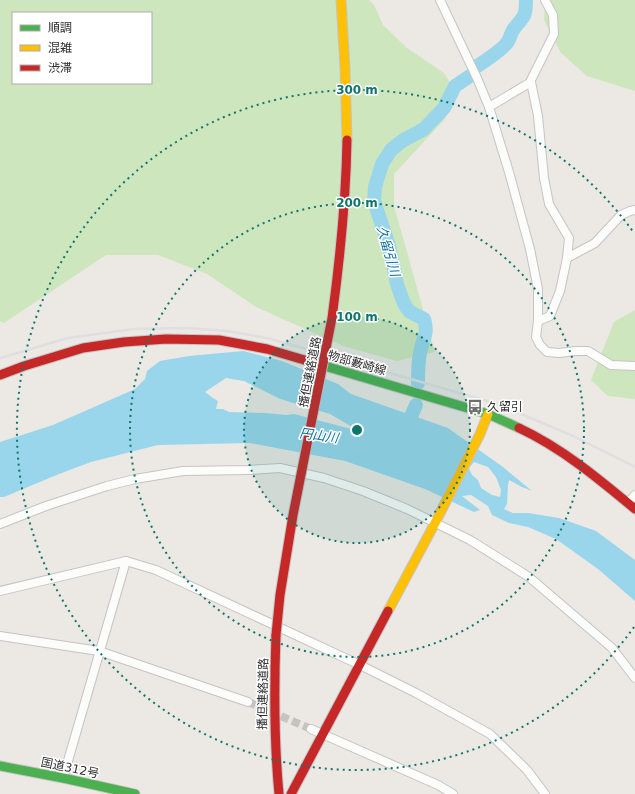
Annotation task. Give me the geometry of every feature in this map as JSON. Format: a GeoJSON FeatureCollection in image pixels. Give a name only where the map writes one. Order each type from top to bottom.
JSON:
{"type":"FeatureCollection","features":[{"type":"Feature","properties":{"kind":"main road","name":"播但連絡道路"},"geometry":{"type":"LineString","coordinates":[[279,794],[274,726],[274,670],[276,635],[283,573],[332,318],[343,224],[346,182],[347,90],[341,0]]}},
{"type":"Feature","properties":{"kind":"main road","name":"物部藪崎線"},"geometry":{"type":"LineString","coordinates":[[0,375],[52,357],[90,347],[124,342],[166,339],[219,340],[267,349],[488,414],[527,432],[556,450],[591,473],[632,506]]}},
{"type":"Feature","properties":{"kind":"main road"},"geometry":{"type":"LineString","coordinates":[[291,794],[437,520],[480,434],[488,414]]}},
{"type":"Feature","properties":{"kind":"main road","name":"国道312号"},"geometry":{"type":"LineString","coordinates":[[0,766],[135,794]]}},
{"type":"Feature","properties":{"kind":"main road"},"geometry":{"type":"LineString","coordinates":[[274,794],[278,778]]}},
{"type":"Feature","properties":{"kind":"main road"},"geometry":{"type":"LineString","coordinates":[[278,778],[288,794]]}},
{"type":"Feature","properties":{"kind":"street"},"geometry":{"type":"LineString","coordinates":[[440,0],[489,107],[509,172],[530,249],[538,289],[538,321],[536,337],[547,352],[559,353],[588,351],[611,365],[635,366]]}},
{"type":"Feature","properties":{"kind":"street"},"geometry":{"type":"LineString","coordinates":[[538,321],[550,316],[560,291],[567,258],[568,238],[549,204],[544,178],[538,116],[531,82],[554,34],[553,15],[545,0]]}},
{"type":"Feature","properties":{"kind":"street"},"geometry":{"type":"LineString","coordinates":[[489,107],[531,82]]}},
{"type":"Feature","properties":{"kind":"street"},"geometry":{"type":"LineString","coordinates":[[567,258],[595,243],[621,215],[635,210]]}},
{"type":"Feature","properties":{"kind":"street"},"geometry":{"type":"LineString","coordinates":[[0,524],[46,506],[107,486],[135,479],[183,471],[280,468],[324,478],[363,491],[437,520],[529,577],[612,648],[635,678]]}},
{"type":"Feature","properties":{"kind":"street"},"geometry":{"type":"LineString","coordinates":[[632,506],[635,495]]}},
{"type":"Feature","properties":{"kind":"street"},"geometry":{"type":"LineString","coordinates":[[63,778],[126,561]]}},
{"type":"Feature","properties":{"kind":"street"},"geometry":{"type":"LineString","coordinates":[[0,591],[126,561],[156,570],[360,665],[416,693],[490,734],[527,770],[545,794]]}},
{"type":"Feature","properties":{"kind":"street"},"geometry":{"type":"LineString","coordinates":[[0,636],[99,651],[248,702]]}},
{"type":"Feature","properties":{"kind":"street"},"geometry":{"type":"LineString","coordinates":[[311,729],[438,785],[453,794]]}},
{"type":"Feature","properties":{"kind":"green space"},"geometry":{"type":"Polygon","coordinates":[[[0,0],[369,0],[374,5],[383,25],[407,48],[444,73],[457,94],[445,119],[394,174],[394,206],[435,352],[397,361],[343,346],[256,307],[207,274],[158,255],[106,255],[4,323],[0,321],[0,0]]]}},
{"type":"Feature","properties":{"kind":"green space"},"geometry":{"type":"Polygon","coordinates":[[[545,0],[635,0],[635,91],[587,76],[561,53],[544,20],[545,0]]]}},
{"type":"Feature","properties":{"kind":"green space"},"geometry":{"type":"Polygon","coordinates":[[[635,310],[635,399],[608,396],[591,380],[614,322],[635,310]]]}},
{"type":"Feature","properties":{"kind":"water","name":"円山川"},"geometry":{"type":"Polygon","coordinates":[[[243,351],[282,361],[338,384],[351,394],[448,428],[503,467],[532,491],[509,480],[507,504],[504,509],[513,513],[528,513],[559,518],[596,531],[635,560],[635,601],[598,569],[556,539],[528,527],[509,523],[492,515],[488,506],[471,495],[462,496],[480,510],[474,512],[425,489],[345,461],[250,443],[158,445],[91,462],[4,497],[0,497],[0,442],[53,425],[135,389],[145,379],[147,371],[160,361],[189,356],[243,351]],[[226,378],[205,392],[218,401],[216,409],[223,409],[229,412],[286,415],[294,414],[359,431],[330,414],[280,399],[244,381],[226,378]],[[474,462],[469,468],[472,475],[478,480],[481,488],[492,495],[500,497],[501,490],[496,477],[488,467],[474,462]]]}},
{"type":"Feature","properties":{"kind":"waterway","name":"久留引川"},"geometry":{"type":"LineString","coordinates":[[476,67],[496,53],[507,42],[513,30],[525,14],[526,0]]}},
{"type":"Feature","properties":{"kind":"waterway","name":"久留引川"},"geometry":{"type":"LineString","coordinates":[[418,383],[419,360],[426,329],[424,319],[410,312],[403,301],[397,284],[389,246],[374,201],[375,187],[382,164],[391,150],[402,141],[424,129],[444,108],[455,86],[470,76]]}},
{"type":"Feature","properties":{"kind":"waterway","name":"久留引川"},"geometry":{"type":"LineString","coordinates":[[404,433],[416,405]]}},
{"type":"Feature","properties":{"kind":"tunnel"},"geometry":{"type":"LineString","coordinates":[[248,702],[311,729]]}},
{"type":"Feature","properties":{"kind":"railway"},"geometry":{"type":"LineString","coordinates":[[0,358],[68,338],[134,329],[186,328],[228,331],[271,339],[498,404],[573,436],[635,467]]}},
{"type":"Feature","properties":{"kind":"traffic: fast"},"geometry":{"type":"LineString","coordinates":[[318,364],[488,414],[519,428]]}},
{"type":"Feature","properties":{"kind":"traffic: fast"},"geometry":{"type":"LineString","coordinates":[[0,766],[135,794]]}},
{"type":"Feature","properties":{"kind":"traffic: slow"},"geometry":{"type":"LineString","coordinates":[[341,0],[347,140]]}},
{"type":"Feature","properties":{"kind":"traffic: slow"},"geometry":{"type":"LineString","coordinates":[[388,611],[435,523],[480,434],[488,414]]}},
{"type":"Feature","properties":{"kind":"traffic: jam"},"geometry":{"type":"LineString","coordinates":[[332,318],[342,229],[347,140]]}},
{"type":"Feature","properties":{"kind":"traffic: jam"},"geometry":{"type":"LineString","coordinates":[[276,635],[280,595],[293,515],[332,318]]}},
{"type":"Feature","properties":{"kind":"traffic: jam"},"geometry":{"type":"LineString","coordinates":[[0,375],[83,348],[124,342],[166,339],[219,340],[267,349],[318,364]]}},
{"type":"Feature","properties":{"kind":"traffic: jam"},"geometry":{"type":"LineString","coordinates":[[519,428],[550,445],[594,475],[635,509]]}},
{"type":"Feature","properties":{"kind":"traffic: jam"},"geometry":{"type":"LineString","coordinates":[[291,794],[388,611]]}},
{"type":"Feature","properties":{"kind":"traffic: jam"},"geometry":{"type":"LineString","coordinates":[[276,635],[275,714],[279,794]]}},
{"type":"Feature","properties":{"kind":"place","name":"久留引"},"geometry":{"type":"Point","coordinates":[475,407]}}]}
